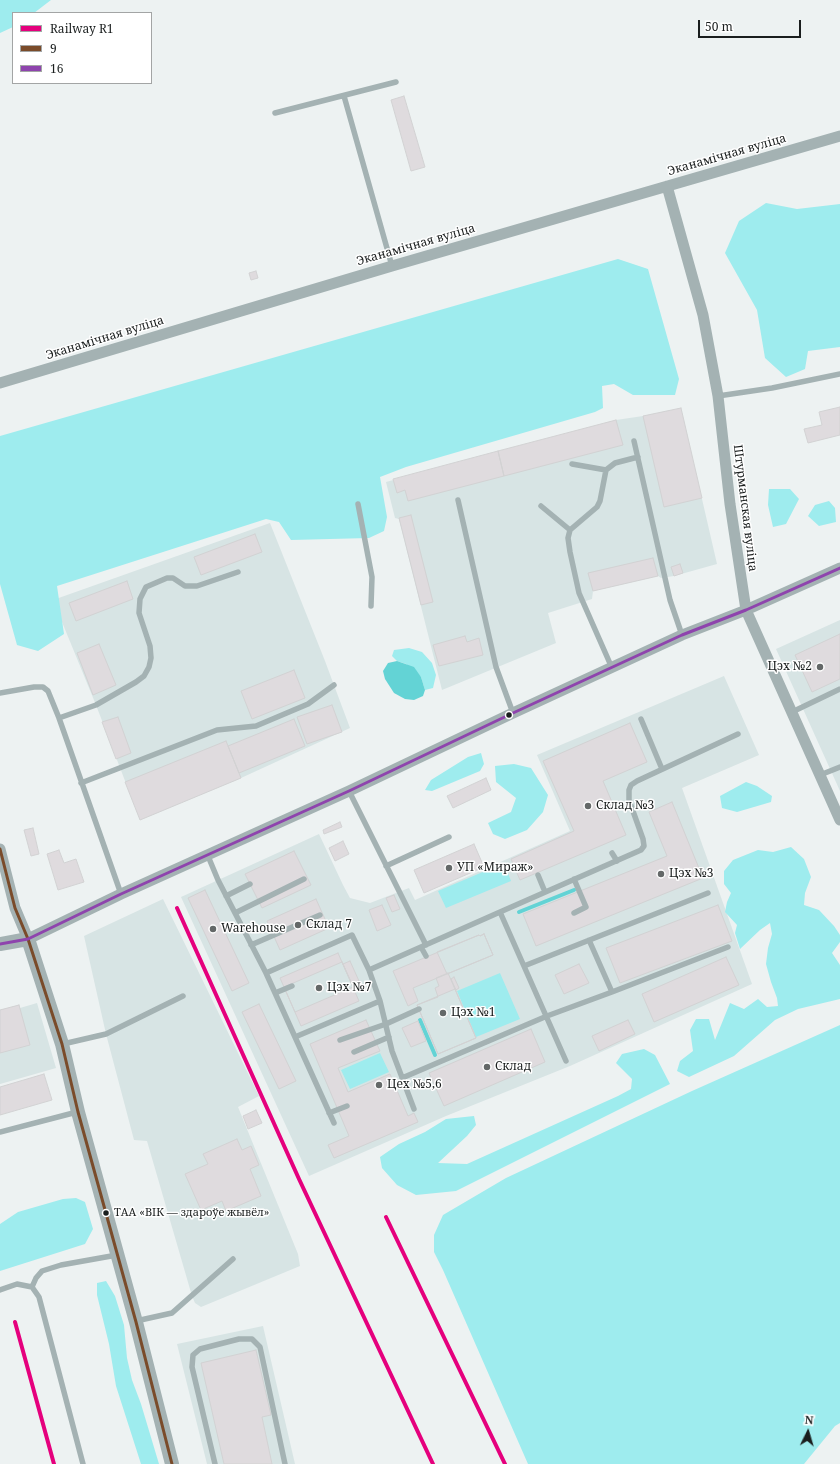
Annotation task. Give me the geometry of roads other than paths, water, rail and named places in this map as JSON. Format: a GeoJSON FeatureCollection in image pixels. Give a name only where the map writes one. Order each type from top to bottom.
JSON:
{"type":"FeatureCollection","features":[{"type":"Feature","properties":{"kind":"street","name":"Эканамічная вуліца"},"geometry":{"type":"LineString","coordinates":[[0,383],[392,266],[840,136]]}},
{"type":"Feature","properties":{"kind":"street","name":"Штурманская вуліца"},"geometry":{"type":"LineString","coordinates":[[667,186],[703,315],[718,396],[730,504],[746,610],[840,820]]}},
{"type":"Feature","properties":{"kind":"street"},"geometry":{"type":"LineString","coordinates":[[0,944],[28,939],[121,894],[349,791],[513,713],[682,636],[746,610],[840,568]]}},
{"type":"Feature","properties":{"kind":"street"},"geometry":{"type":"LineString","coordinates":[[0,849],[15,908],[28,939],[62,1044],[78,1112],[136,1322],[172,1464]]}},
{"type":"Feature","properties":{"kind":"lane"},"geometry":{"type":"LineString","coordinates":[[275,113],[396,82]]}},
{"type":"Feature","properties":{"kind":"lane"},"geometry":{"type":"LineString","coordinates":[[344,96],[392,266]]}},
{"type":"Feature","properties":{"kind":"lane"},"geometry":{"type":"LineString","coordinates":[[718,396],[772,388],[840,374]]}},
{"type":"Feature","properties":{"kind":"lane"},"geometry":{"type":"LineString","coordinates":[[634,441],[670,600],[682,636]]}},
{"type":"Feature","properties":{"kind":"lane"},"geometry":{"type":"LineString","coordinates":[[612,668],[579,593],[568,538],[570,530],[597,507],[600,501],[606,470],[615,463],[638,457]]}},
{"type":"Feature","properties":{"kind":"lane"},"geometry":{"type":"LineString","coordinates":[[572,464],[606,470]]}},
{"type":"Feature","properties":{"kind":"lane"},"geometry":{"type":"LineString","coordinates":[[458,500],[496,667],[513,713]]}},
{"type":"Feature","properties":{"kind":"lane"},"geometry":{"type":"LineString","coordinates":[[358,504],[372,577],[371,606]]}},
{"type":"Feature","properties":{"kind":"lane"},"geometry":{"type":"LineString","coordinates":[[541,506],[570,530]]}},
{"type":"Feature","properties":{"kind":"lane"},"geometry":{"type":"LineString","coordinates":[[59,718],[96,705],[144,676],[149,667],[151,658],[150,646],[139,613],[140,599],[146,587],[167,578],[173,578],[185,586],[197,586],[238,572]]}},
{"type":"Feature","properties":{"kind":"lane"},"geometry":{"type":"LineString","coordinates":[[81,783],[217,730],[256,726],[308,704],[334,685]]}},
{"type":"Feature","properties":{"kind":"lane"},"geometry":{"type":"LineString","coordinates":[[0,693],[43,687],[48,691],[59,718],[121,894]]}},
{"type":"Feature","properties":{"kind":"lane"},"geometry":{"type":"LineString","coordinates":[[792,712],[840,689]]}},
{"type":"Feature","properties":{"kind":"lane"},"geometry":{"type":"LineString","coordinates":[[641,719],[662,769]]}},
{"type":"Feature","properties":{"kind":"lane"},"geometry":{"type":"LineString","coordinates":[[369,970],[574,879],[639,852],[644,846],[629,800],[630,787],[636,781],[738,734]]}},
{"type":"Feature","properties":{"kind":"lane"},"geometry":{"type":"LineString","coordinates":[[820,775],[840,767]]}},
{"type":"Feature","properties":{"kind":"lane"},"geometry":{"type":"LineString","coordinates":[[349,791],[424,946],[426,956]]}},
{"type":"Feature","properties":{"kind":"lane"},"geometry":{"type":"LineString","coordinates":[[386,866],[449,837]]}},
{"type":"Feature","properties":{"kind":"lane"},"geometry":{"type":"LineString","coordinates":[[612,853],[616,861]]}},
{"type":"Feature","properties":{"kind":"lane"},"geometry":{"type":"LineString","coordinates":[[208,856],[226,896],[275,993],[334,1123]]}},
{"type":"Feature","properties":{"kind":"lane"},"geometry":{"type":"LineString","coordinates":[[538,875],[545,892]]}},
{"type":"Feature","properties":{"kind":"lane"},"geometry":{"type":"LineString","coordinates":[[235,913],[304,879]]}},
{"type":"Feature","properties":{"kind":"lane"},"geometry":{"type":"LineString","coordinates":[[574,879],[586,907],[574,913]]}},
{"type":"Feature","properties":{"kind":"lane"},"geometry":{"type":"LineString","coordinates":[[226,896],[250,884]]}},
{"type":"Feature","properties":{"kind":"lane"},"geometry":{"type":"LineString","coordinates":[[524,966],[708,893]]}},
{"type":"Feature","properties":{"kind":"lane"},"geometry":{"type":"LineString","coordinates":[[500,912],[566,1061]]}},
{"type":"Feature","properties":{"kind":"lane"},"geometry":{"type":"LineString","coordinates":[[251,945],[320,915]]}},
{"type":"Feature","properties":{"kind":"lane"},"geometry":{"type":"LineString","coordinates":[[266,974],[352,935],[369,970],[380,1001],[392,1051],[414,1109]]}},
{"type":"Feature","properties":{"kind":"lane"},"geometry":{"type":"LineString","coordinates":[[589,940],[612,992]]}},
{"type":"Feature","properties":{"kind":"lane"},"geometry":{"type":"LineString","coordinates":[[402,1078],[546,1016],[728,947]]}},
{"type":"Feature","properties":{"kind":"lane"},"geometry":{"type":"LineString","coordinates":[[275,993],[292,986]]}},
{"type":"Feature","properties":{"kind":"lane"},"geometry":{"type":"LineString","coordinates":[[62,1044],[106,1034],[183,996]]}},
{"type":"Feature","properties":{"kind":"lane"},"geometry":{"type":"LineString","coordinates":[[295,1037],[380,1001]]}},
{"type":"Feature","properties":{"kind":"lane"},"geometry":{"type":"LineString","coordinates":[[340,1040],[386,1024],[419,1009]]}},
{"type":"Feature","properties":{"kind":"lane"},"geometry":{"type":"LineString","coordinates":[[354,1052],[389,1037]]}},
{"type":"Feature","properties":{"kind":"lane"},"geometry":{"type":"LineString","coordinates":[[329,1113],[347,1106]]}},
{"type":"Feature","properties":{"kind":"lane"},"geometry":{"type":"LineString","coordinates":[[0,1132],[78,1112]]}},
{"type":"Feature","properties":{"kind":"lane"},"geometry":{"type":"LineString","coordinates":[[32,1287],[36,1278],[42,1271],[61,1265],[118,1255]]}},
{"type":"Feature","properties":{"kind":"lane"},"geometry":{"type":"LineString","coordinates":[[136,1322],[172,1313],[233,1259]]}},
{"type":"Feature","properties":{"kind":"lane"},"geometry":{"type":"LineString","coordinates":[[0,1290],[17,1284],[32,1287],[39,1297],[83,1464]]}},
{"type":"Feature","properties":{"kind":"lane"},"geometry":{"type":"LineString","coordinates":[[215,1464],[192,1367],[193,1356],[200,1349],[239,1339],[252,1339],[260,1347],[285,1464]]}},
{"type":"Feature","properties":{"kind":"waterway"},"geometry":{"type":"LineString","coordinates":[[519,912],[574,890]]}},
{"type":"Feature","properties":{"kind":"waterway"},"geometry":{"type":"LineString","coordinates":[[420,1020],[435,1055]]}},
{"type":"Feature","properties":{"kind":"rail line","name":"R1"},"geometry":{"type":"LineString","coordinates":[[177,908],[299,1179],[433,1464]]}},
{"type":"Feature","properties":{"kind":"rail line","name":"R1"},"geometry":{"type":"LineString","coordinates":[[386,1217],[505,1464]]}},
{"type":"Feature","properties":{"kind":"rail line","name":"R1"},"geometry":{"type":"LineString","coordinates":[[15,1322],[54,1464]]}},
{"type":"Feature","properties":{"kind":"place","name":"Цэх №2"},"geometry":{"type":"Point","coordinates":[820,667]}},
{"type":"Feature","properties":{"kind":"place","name":"Склад №3"},"geometry":{"type":"Point","coordinates":[588,806]}},
{"type":"Feature","properties":{"kind":"place","name":"УП «Мираж»"},"geometry":{"type":"Point","coordinates":[449,868]}},
{"type":"Feature","properties":{"kind":"place","name":"Цэх №3"},"geometry":{"type":"Point","coordinates":[661,874]}},
{"type":"Feature","properties":{"kind":"place","name":"Склад 7"},"geometry":{"type":"Point","coordinates":[298,925]}},
{"type":"Feature","properties":{"kind":"place","name":"Warehouse"},"geometry":{"type":"Point","coordinates":[213,929]}},
{"type":"Feature","properties":{"kind":"place","name":"Цэх №7"},"geometry":{"type":"Point","coordinates":[319,988]}},
{"type":"Feature","properties":{"kind":"place","name":"Цэх №1"},"geometry":{"type":"Point","coordinates":[443,1013]}},
{"type":"Feature","properties":{"kind":"place","name":"Склад"},"geometry":{"type":"Point","coordinates":[487,1067]}},
{"type":"Feature","properties":{"kind":"place","name":"Цех №5,6"},"geometry":{"type":"Point","coordinates":[379,1085]}},
{"type":"Feature","properties":{"kind":"place","name":"ТАА «ВІК — здароўе жывёл»"},"geometry":{"type":"Point","coordinates":[106,1213]}}]}
